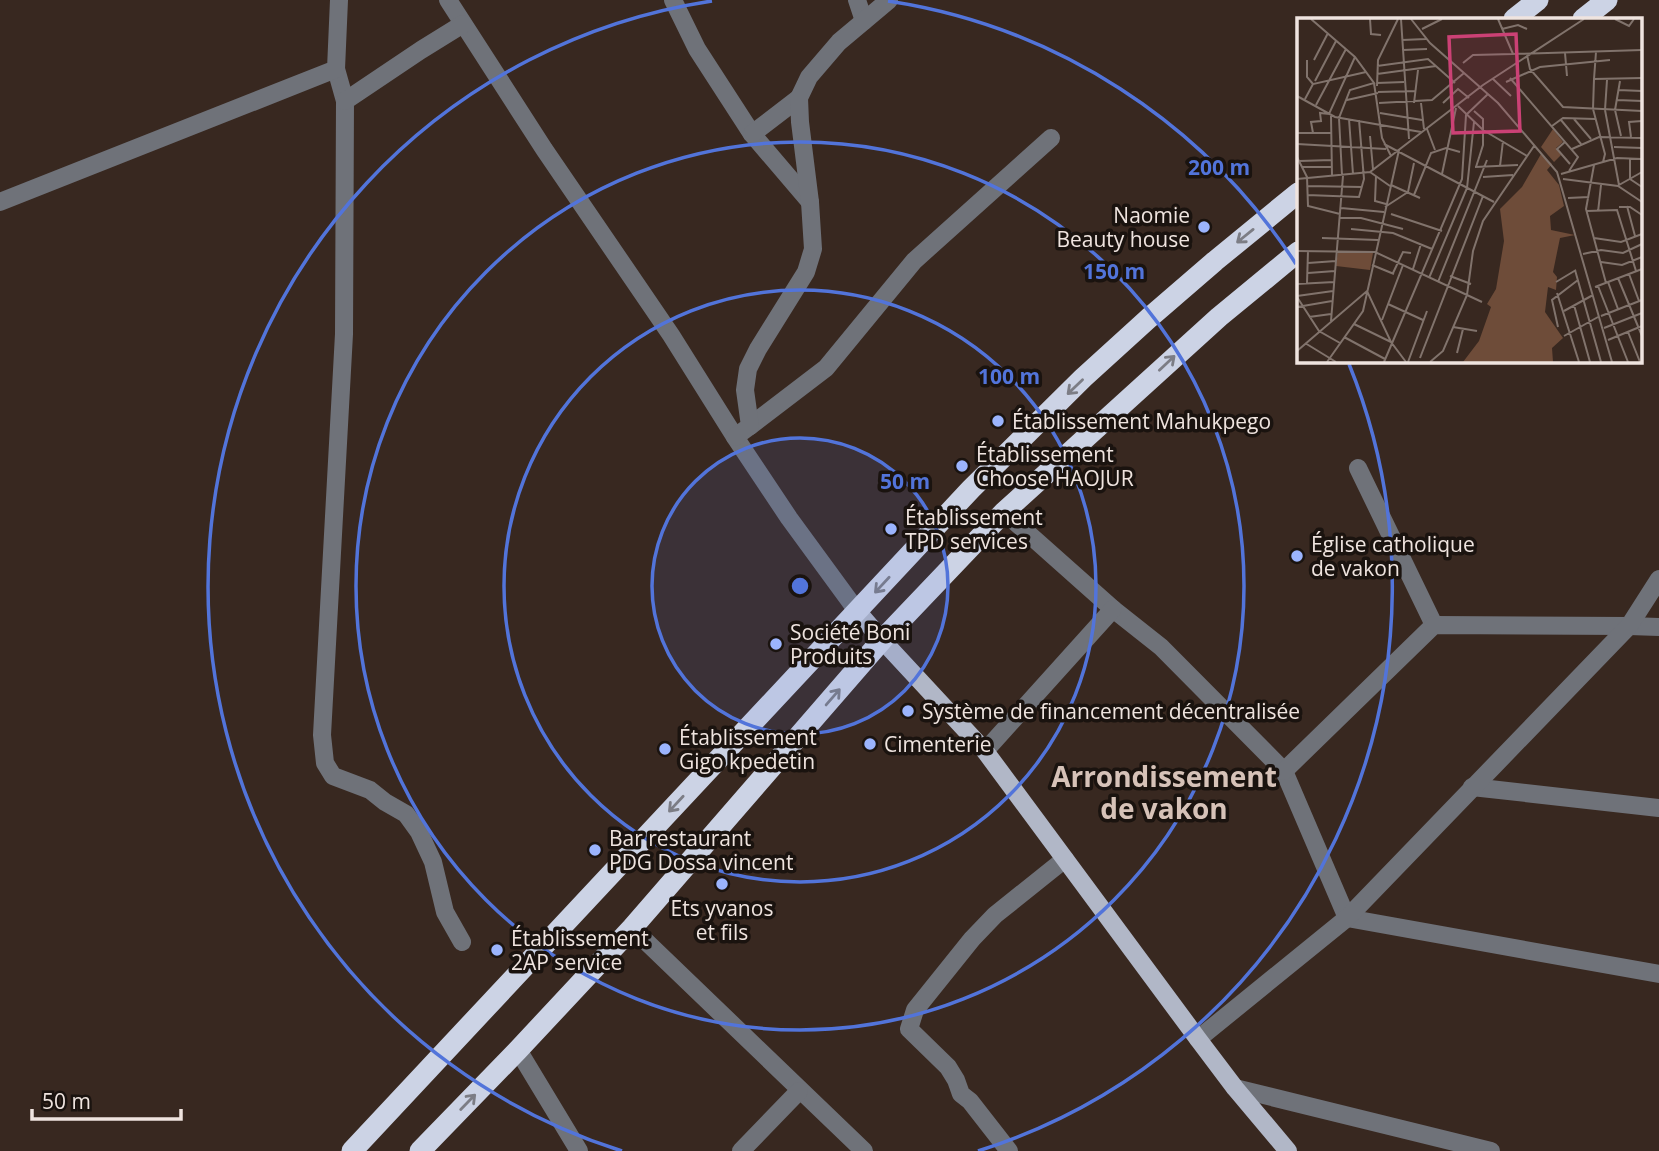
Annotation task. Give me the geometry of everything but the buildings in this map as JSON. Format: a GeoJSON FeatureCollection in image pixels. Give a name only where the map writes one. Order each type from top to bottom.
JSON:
{"type":"FeatureCollection","features":[{"type":"Feature","properties":{"kind":"highway"},"geometry":{"type":"LineString","coordinates":[[1515,18],[1538,0]]}},
{"type":"Feature","properties":{"kind":"highway"},"geometry":{"type":"LineString","coordinates":[[1584,18],[1606,0]]}},
{"type":"Feature","properties":{"kind":"highway"},"geometry":{"type":"LineString","coordinates":[[352,1151],[971,489],[1083,378],[1149,318],[1297,194]]}},
{"type":"Feature","properties":{"kind":"highway"},"geometry":{"type":"LineString","coordinates":[[420,1151],[632,928],[882,640],[1004,512],[1210,325],[1297,253]]}},
{"type":"Feature","properties":{"kind":"main road"},"geometry":{"type":"LineString","coordinates":[[858,611],[985,751],[1235,1088],[1288,1151]]}},
{"type":"Feature","properties":{"kind":"street"},"geometry":{"type":"LineString","coordinates":[[339,0],[336,69],[345,101],[344,334],[321,736],[325,763],[333,776],[370,790],[406,814],[419,832],[433,862],[445,912],[462,942]]}},
{"type":"Feature","properties":{"kind":"street"},"geometry":{"type":"LineString","coordinates":[[448,0],[544,149],[671,335],[742,432],[789,518],[858,611]]}},
{"type":"Feature","properties":{"kind":"street"},"geometry":{"type":"LineString","coordinates":[[673,0],[697,49],[752,134],[810,202]]}},
{"type":"Feature","properties":{"kind":"street"},"geometry":{"type":"LineString","coordinates":[[857,0],[864,21]]}},
{"type":"Feature","properties":{"kind":"street"},"geometry":{"type":"LineString","coordinates":[[752,134],[799,98],[809,77],[839,42],[889,0]]}},
{"type":"Feature","properties":{"kind":"street"},"geometry":{"type":"LineString","coordinates":[[345,101],[463,24]]}},
{"type":"Feature","properties":{"kind":"street"},"geometry":{"type":"LineString","coordinates":[[0,202],[336,69]]}},
{"type":"Feature","properties":{"kind":"street"},"geometry":{"type":"LineString","coordinates":[[742,432],[748,369],[806,272],[813,249],[799,98]]}},
{"type":"Feature","properties":{"kind":"street"},"geometry":{"type":"LineString","coordinates":[[742,432],[826,368],[914,261],[1051,138]]}},
{"type":"Feature","properties":{"kind":"street"},"geometry":{"type":"LineString","coordinates":[[1358,468],[1434,625]]}},
{"type":"Feature","properties":{"kind":"street"},"geometry":{"type":"LineString","coordinates":[[1004,512],[1113,609],[1161,646],[1284,771],[1347,918]]}},
{"type":"Feature","properties":{"kind":"street"},"geometry":{"type":"LineString","coordinates":[[1198,1039],[1347,918],[1629,626],[1659,579]]}},
{"type":"Feature","properties":{"kind":"street"},"geometry":{"type":"LineString","coordinates":[[985,751],[1113,609]]}},
{"type":"Feature","properties":{"kind":"street"},"geometry":{"type":"LineString","coordinates":[[1284,771],[1434,625],[1659,627]]}},
{"type":"Feature","properties":{"kind":"street"},"geometry":{"type":"LineString","coordinates":[[1472,787],[1659,808]]}},
{"type":"Feature","properties":{"kind":"street"},"geometry":{"type":"LineString","coordinates":[[1009,1151],[970,1101],[961,1094],[948,1067],[909,1030],[915,1010],[972,939],[995,915],[1065,859]]}},
{"type":"Feature","properties":{"kind":"street"},"geometry":{"type":"LineString","coordinates":[[1347,918],[1659,974]]}},
{"type":"Feature","properties":{"kind":"street"},"geometry":{"type":"LineString","coordinates":[[632,928],[864,1151]]}},
{"type":"Feature","properties":{"kind":"street"},"geometry":{"type":"LineString","coordinates":[[518,1050],[579,1151]]}},
{"type":"Feature","properties":{"kind":"street"},"geometry":{"type":"LineString","coordinates":[[1235,1088],[1491,1151]]}},
{"type":"Feature","properties":{"kind":"street"},"geometry":{"type":"LineString","coordinates":[[741,1151],[799,1091]]}},
{"type":"Feature","properties":{"kind":"place","name":"Naomie Beauty house"},"geometry":{"type":"Point","coordinates":[1204,227]}},
{"type":"Feature","properties":{"kind":"place","name":"Établissement Mahukpego"},"geometry":{"type":"Point","coordinates":[998,421]}},
{"type":"Feature","properties":{"kind":"place","name":"Établissement Choose HAOJUR"},"geometry":{"type":"Point","coordinates":[962,466]}},
{"type":"Feature","properties":{"kind":"place","name":"Établissement TPD services"},"geometry":{"type":"Point","coordinates":[891,529]}},
{"type":"Feature","properties":{"kind":"place","name":"Église catholique de vakon"},"geometry":{"type":"Point","coordinates":[1297,556]}},
{"type":"Feature","properties":{"kind":"place","name":"Société Boni Produits"},"geometry":{"type":"Point","coordinates":[776,644]}},
{"type":"Feature","properties":{"kind":"place","name":"Système de financement décentralisée"},"geometry":{"type":"Point","coordinates":[908,711]}},
{"type":"Feature","properties":{"kind":"place","name":"Cimenterie"},"geometry":{"type":"Point","coordinates":[870,744]}},
{"type":"Feature","properties":{"kind":"place","name":"Établissement Gigo kpedetin"},"geometry":{"type":"Point","coordinates":[665,749]}},
{"type":"Feature","properties":{"kind":"place","name":"Bar restaurant PDG Dossa vincent"},"geometry":{"type":"Point","coordinates":[595,850]}},
{"type":"Feature","properties":{"kind":"place","name":"Ets yvanos et fils"},"geometry":{"type":"Point","coordinates":[722,884]}},
{"type":"Feature","properties":{"kind":"place","name":"Établissement 2AP service"},"geometry":{"type":"Point","coordinates":[497,950]}},
{"type":"Feature","properties":{"kind":"district","name":"Arrondissement de vakon"},"geometry":{"type":"Point","coordinates":[1164,792]}}]}
